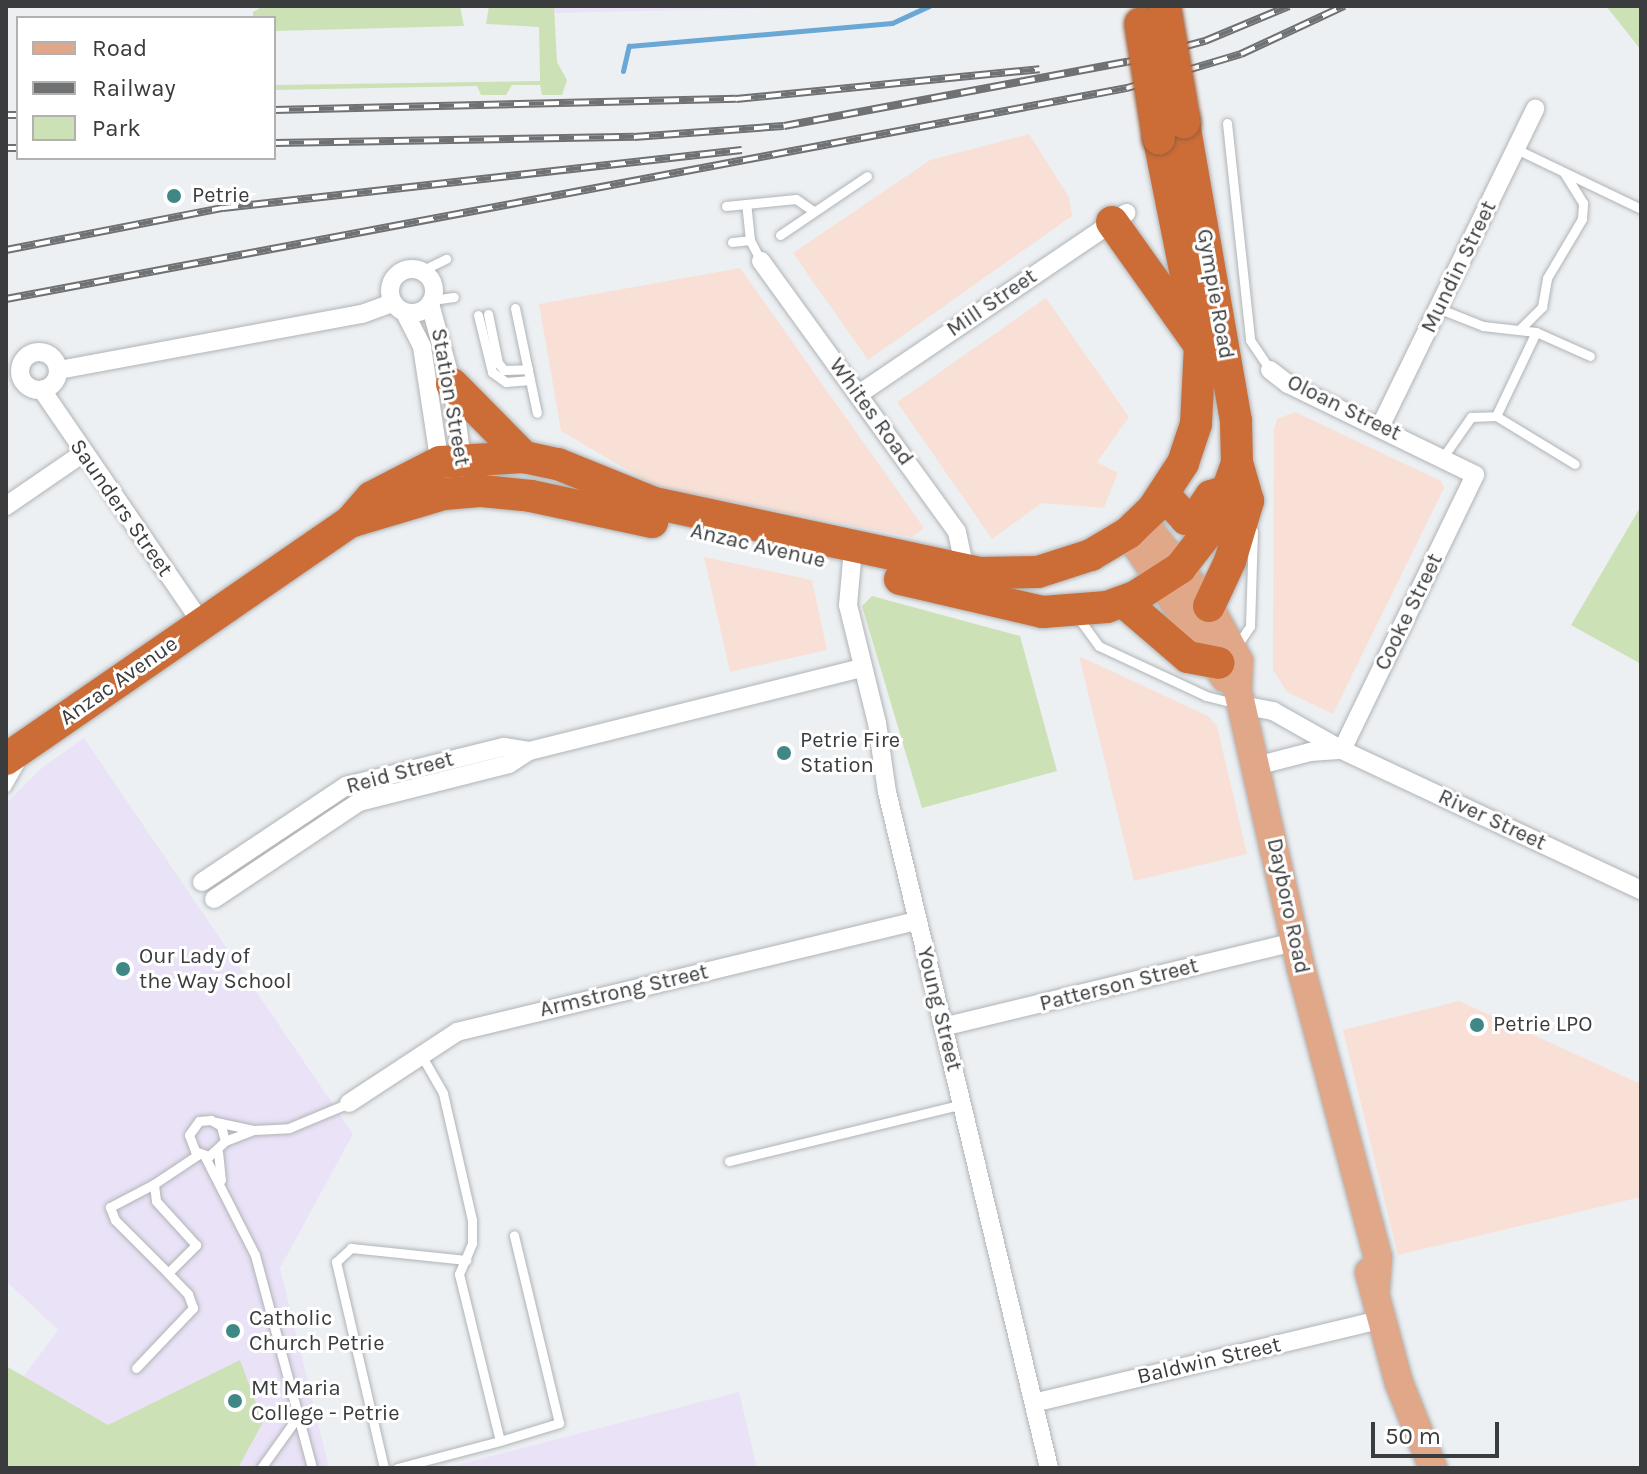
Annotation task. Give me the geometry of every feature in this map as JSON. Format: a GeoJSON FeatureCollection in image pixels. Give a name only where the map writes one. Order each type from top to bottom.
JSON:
{"type":"FeatureCollection","features":[{"type":"Feature","properties":{"kind":"highway","name":"Gympie Road"},"geometry":{"type":"LineString","coordinates":[[1135,526],[1164,495],[1183,463],[1196,424],[1200,345],[1172,131],[1152,12]]}},
{"type":"Feature","properties":{"kind":"highway","name":"Gympie Road"},"geometry":{"type":"LineString","coordinates":[[1171,574],[1216,522],[1237,489],[1234,400],[1172,131]]}},
{"type":"Feature","properties":{"kind":"highway"},"geometry":{"type":"LineString","coordinates":[[1119,218],[1200,345]]}},
{"type":"Feature","properties":{"kind":"highway"},"geometry":{"type":"LineString","coordinates":[[452,384],[524,457]]}},
{"type":"Feature","properties":{"kind":"highway","name":"Anzac Avenue"},"geometry":{"type":"LineString","coordinates":[[6,759],[350,522],[453,477],[524,457],[558,464],[654,503],[1043,612],[1075,612],[1124,602],[1171,574]]}},
{"type":"Feature","properties":{"kind":"highway","name":"Anzac Avenue"},"geometry":{"type":"LineString","coordinates":[[453,477],[531,496],[851,558],[1000,575],[1055,569],[1135,526]]}},
{"type":"Feature","properties":{"kind":"highway"},"geometry":{"type":"LineString","coordinates":[[1164,495],[1177,514],[1192,519],[1211,496],[1237,489],[1209,606]]}},
{"type":"Feature","properties":{"kind":"highway"},"geometry":{"type":"LineString","coordinates":[[1124,602],[1188,657],[1226,656]]}},
{"type":"Feature","properties":{"kind":"main road","name":"Dayboro Road"},"geometry":{"type":"LineString","coordinates":[[1135,526],[1226,656]]}},
{"type":"Feature","properties":{"kind":"main road","name":"Dayboro Road"},"geometry":{"type":"LineString","coordinates":[[1171,574],[1209,606],[1240,698],[1339,1120],[1339,1165],[1362,1257],[1376,1288],[1399,1383],[1433,1468]]}},
{"type":"Feature","properties":{"kind":"street","name":"Mundin Street"},"geometry":{"type":"LineString","coordinates":[[1381,425],[1535,109]]}},
{"type":"Feature","properties":{"kind":"street","name":"Mill Street"},"geometry":{"type":"LineString","coordinates":[[859,394],[1119,218]]}},
{"type":"Feature","properties":{"kind":"street","name":"Whites Road"},"geometry":{"type":"LineString","coordinates":[[761,261],[957,532],[965,571]]}},
{"type":"Feature","properties":{"kind":"street"},"geometry":{"type":"LineString","coordinates":[[59,370],[398,308],[419,313],[431,302],[434,286],[421,271],[407,269],[395,276],[389,289],[398,308]]}},
{"type":"Feature","properties":{"kind":"street","name":"Station Street"},"geometry":{"type":"LineString","coordinates":[[431,302],[452,384],[453,477]]}},
{"type":"Feature","properties":{"kind":"street","name":"Station Street"},"geometry":{"type":"LineString","coordinates":[[398,308],[422,347],[453,477]]}},
{"type":"Feature","properties":{"kind":"street"},"geometry":{"type":"LineString","coordinates":[[43,352],[54,358],[59,370],[52,385],[42,390],[22,380],[26,357],[43,352]]}},
{"type":"Feature","properties":{"kind":"street","name":"Oloan Street"},"geometry":{"type":"LineString","coordinates":[[1270,370],[1288,384],[1381,425],[1475,475]]}},
{"type":"Feature","properties":{"kind":"street","name":"Saunders Street"},"geometry":{"type":"LineString","coordinates":[[42,390],[202,624]]}},
{"type":"Feature","properties":{"kind":"street"},"geometry":{"type":"LineString","coordinates":[[6,506],[83,453]]}},
{"type":"Feature","properties":{"kind":"street","name":"Cooke Street"},"geometry":{"type":"LineString","coordinates":[[1342,750],[1475,475]]}},
{"type":"Feature","properties":{"kind":"street","name":"Young Street"},"geometry":{"type":"LineString","coordinates":[[851,558],[848,605],[917,921],[1049,1468]]}},
{"type":"Feature","properties":{"kind":"street","name":"Reid Street"},"geometry":{"type":"LineString","coordinates":[[214,899],[349,806],[509,764],[529,751],[863,668]]}},
{"type":"Feature","properties":{"kind":"street","name":"River Street"},"geometry":{"type":"LineString","coordinates":[[1240,698],[1273,711],[1342,750],[1641,890]]}},
{"type":"Feature","properties":{"kind":"street","name":"Reid Street"},"geometry":{"type":"LineString","coordinates":[[202,882],[346,786],[504,747],[529,751]]}},
{"type":"Feature","properties":{"kind":"street"},"geometry":{"type":"LineString","coordinates":[[1256,766],[1310,752],[1342,750]]}},
{"type":"Feature","properties":{"kind":"street","name":"Armstrong Street"},"geometry":{"type":"LineString","coordinates":[[349,1103],[420,1053],[457,1032],[917,921]]}},
{"type":"Feature","properties":{"kind":"street","name":"Patterson Street"},"geometry":{"type":"LineString","coordinates":[[943,1027],[1295,942]]}},
{"type":"Feature","properties":{"kind":"street","name":"Baldwin Street"},"geometry":{"type":"LineString","coordinates":[[1034,1403],[1384,1319]]}},
{"type":"Feature","properties":{"kind":"lane","name":"Oloan Street"},"geometry":{"type":"LineString","coordinates":[[1227,123],[1250,340],[1270,370]]}},
{"type":"Feature","properties":{"kind":"lane"},"geometry":{"type":"LineString","coordinates":[[1516,149],[1641,209]]}},
{"type":"Feature","properties":{"kind":"lane"},"geometry":{"type":"LineString","coordinates":[[1519,330],[1542,307],[1547,278],[1582,219],[1583,203],[1564,172]]}},
{"type":"Feature","properties":{"kind":"lane"},"geometry":{"type":"LineString","coordinates":[[780,235],[867,176]]}},
{"type":"Feature","properties":{"kind":"lane"},"geometry":{"type":"LineString","coordinates":[[726,206],[796,199],[813,211]]}},
{"type":"Feature","properties":{"kind":"lane"},"geometry":{"type":"LineString","coordinates":[[746,204],[750,240],[761,261]]}},
{"type":"Feature","properties":{"kind":"lane"},"geometry":{"type":"LineString","coordinates":[[732,242],[750,240]]}},
{"type":"Feature","properties":{"kind":"lane"},"geometry":{"type":"LineString","coordinates":[[421,271],[446,259]]}},
{"type":"Feature","properties":{"kind":"lane"},"geometry":{"type":"LineString","coordinates":[[431,302],[454,297]]}},
{"type":"Feature","properties":{"kind":"lane"},"geometry":{"type":"LineString","coordinates":[[515,308],[537,413]]}},
{"type":"Feature","properties":{"kind":"lane"},"geometry":{"type":"LineString","coordinates":[[1440,309],[1483,326],[1536,332],[1590,356]]}},
{"type":"Feature","properties":{"kind":"lane"},"geometry":{"type":"LineString","coordinates":[[528,369],[504,370],[498,363],[483,315],[492,372],[506,382],[530,380]]}},
{"type":"Feature","properties":{"kind":"lane"},"geometry":{"type":"LineString","coordinates":[[1496,416],[1536,332]]}},
{"type":"Feature","properties":{"kind":"lane"},"geometry":{"type":"LineString","coordinates":[[1443,457],[1471,417],[1496,416],[1575,464]]}},
{"type":"Feature","properties":{"kind":"lane"},"geometry":{"type":"LineString","coordinates":[[1226,656],[1251,620],[1253,531],[1237,489]]}},
{"type":"Feature","properties":{"kind":"lane"},"geometry":{"type":"LineString","coordinates":[[1075,612],[1099,646],[1206,696],[1240,698]]}},
{"type":"Feature","properties":{"kind":"lane"},"geometry":{"type":"LineString","coordinates":[[6,787],[33,741]]}},
{"type":"Feature","properties":{"kind":"lane"},"geometry":{"type":"LineString","coordinates":[[420,1053],[443,1093],[472,1220],[466,1260],[459,1274],[500,1441]]}},
{"type":"Feature","properties":{"kind":"lane"},"geometry":{"type":"LineString","coordinates":[[180,1167],[194,1125],[216,1122],[254,1130],[289,1128],[349,1103]]}},
{"type":"Feature","properties":{"kind":"lane"},"geometry":{"type":"LineString","coordinates":[[729,1161],[962,1104]]}},
{"type":"Feature","properties":{"kind":"lane"},"geometry":{"type":"LineString","coordinates":[[216,1122],[225,1141]]}},
{"type":"Feature","properties":{"kind":"lane"},"geometry":{"type":"LineString","coordinates":[[222,1184],[218,1152],[225,1141],[254,1130]]}},
{"type":"Feature","properties":{"kind":"lane"},"geometry":{"type":"LineString","coordinates":[[189,1142],[222,1184],[255,1255],[312,1468]]}},
{"type":"Feature","properties":{"kind":"lane"},"geometry":{"type":"LineString","coordinates":[[136,1368],[193,1308],[188,1294],[115,1220],[110,1207],[202,1155],[218,1152]]}},
{"type":"Feature","properties":{"kind":"lane"},"geometry":{"type":"LineString","coordinates":[[154,1184],[156,1201],[196,1245],[168,1273]]}},
{"type":"Feature","properties":{"kind":"lane"},"geometry":{"type":"LineString","coordinates":[[397,1468],[559,1423],[514,1235]]}},
{"type":"Feature","properties":{"kind":"lane"},"geometry":{"type":"LineString","coordinates":[[384,1468],[336,1262],[351,1248],[466,1260]]}},
{"type":"Feature","properties":{"kind":"lane"},"geometry":{"type":"LineString","coordinates":[[261,1468],[299,1415]]}},
{"type":"Feature","properties":{"kind":"shaded area"},"geometry":{"type":"Polygon","coordinates":[[[506,6],[869,6],[506,14],[506,6]]]}},
{"type":"Feature","properties":{"kind":"shaded area"},"geometry":{"type":"Polygon","coordinates":[[[1029,134],[1069,197],[1072,216],[868,360],[793,253],[930,160],[1029,134]]]}},
{"type":"Feature","properties":{"kind":"shaded area"},"geometry":{"type":"Polygon","coordinates":[[[740,268],[924,528],[912,537],[658,488],[561,431],[539,304],[740,268]]]}},
{"type":"Feature","properties":{"kind":"shaded area"},"geometry":{"type":"Polygon","coordinates":[[[1046,298],[1129,417],[1097,462],[1118,473],[1104,508],[1042,503],[992,539],[897,402],[1046,298]]]}},
{"type":"Feature","properties":{"kind":"shaded area"},"geometry":{"type":"Polygon","coordinates":[[[1295,412],[1441,481],[1444,488],[1333,714],[1287,692],[1273,670],[1274,429],[1277,419],[1295,412]]]}},
{"type":"Feature","properties":{"kind":"shaded area"},"geometry":{"type":"Polygon","coordinates":[[[704,557],[812,580],[827,650],[730,672],[704,557]]]}},
{"type":"Feature","properties":{"kind":"shaded area"},"geometry":{"type":"Polygon","coordinates":[[[1079,656],[1208,716],[1217,726],[1247,854],[1134,881],[1079,656]]]}},
{"type":"Feature","properties":{"kind":"shaded area","name":"Our Lady of the Way School"},"geometry":{"type":"Polygon","coordinates":[[[84,738],[353,1134],[280,1268],[329,1468],[46,1468],[24,1376],[58,1330],[6,1281],[6,803],[43,767],[84,738]]]}},
{"type":"Feature","properties":{"kind":"shaded area"},"geometry":{"type":"Polygon","coordinates":[[[1459,1001],[1641,1084],[1641,1197],[1398,1255],[1343,1030],[1459,1001]]]}},
{"type":"Feature","properties":{"kind":"shaded area","name":"Mt Maria College - Petrie"},"geometry":{"type":"Polygon","coordinates":[[[739,1392],[757,1468],[445,1468],[739,1392]]]}},
{"type":"Feature","properties":{"kind":"green space"},"geometry":{"type":"Polygon","coordinates":[[[263,6],[460,6],[464,26],[276,31],[276,16],[253,16],[253,12],[263,6]]]}},
{"type":"Feature","properties":{"kind":"green space"},"geometry":{"type":"Polygon","coordinates":[[[489,6],[554,6],[557,62],[567,80],[562,95],[542,95],[540,85],[512,85],[506,95],[481,95],[477,86],[276,90],[276,85],[540,81],[539,27],[486,24],[489,6]]]}},
{"type":"Feature","properties":{"kind":"green space"},"geometry":{"type":"Polygon","coordinates":[[[1606,6],[1641,6],[1641,50],[1606,6]]]}},
{"type":"Feature","properties":{"kind":"green space"},"geometry":{"type":"Polygon","coordinates":[[[1641,506],[1641,664],[1571,625],[1641,506]]]}},
{"type":"Feature","properties":{"kind":"green space"},"geometry":{"type":"Polygon","coordinates":[[[872,596],[1020,636],[1057,771],[922,808],[862,606],[872,596]]]}},
{"type":"Feature","properties":{"kind":"green space","name":"Mt Maria College - Petrie"},"geometry":{"type":"Polygon","coordinates":[[[240,1360],[263,1422],[238,1468],[6,1468],[6,1366],[108,1425],[240,1360]]]}},
{"type":"Feature","properties":{"kind":"waterway"},"geometry":{"type":"LineString","coordinates":[[623,71],[629,46],[892,23],[929,6]]}},
{"type":"Feature","properties":{"kind":"railway"},"geometry":{"type":"LineString","coordinates":[[276,143],[634,137],[784,126],[1127,62],[1205,41],[1289,6]]}},
{"type":"Feature","properties":{"kind":"railway"},"geometry":{"type":"LineString","coordinates":[[6,299],[1127,88],[1241,54],[1344,6]]}},
{"type":"Feature","properties":{"kind":"railway"},"geometry":{"type":"LineString","coordinates":[[276,110],[736,99],[1040,69]]}},
{"type":"Feature","properties":{"kind":"railway"},"geometry":{"type":"LineString","coordinates":[[6,115],[16,115]]}},
{"type":"Feature","properties":{"kind":"railway"},"geometry":{"type":"LineString","coordinates":[[6,148],[16,148]]}},
{"type":"Feature","properties":{"kind":"railway"},"geometry":{"type":"LineString","coordinates":[[6,250],[223,208],[742,150]]}},
{"type":"Feature","properties":{"kind":"place","name":"Petrie"},"geometry":{"type":"Point","coordinates":[174,196]}},
{"type":"Feature","properties":{"kind":"place","name":"Petrie Fire Station"},"geometry":{"type":"Point","coordinates":[784,753]}},
{"type":"Feature","properties":{"kind":"place","name":"Our Lady of the Way School"},"geometry":{"type":"Point","coordinates":[123,969]}},
{"type":"Feature","properties":{"kind":"place","name":"Petrie LPO"},"geometry":{"type":"Point","coordinates":[1477,1025]}},
{"type":"Feature","properties":{"kind":"place","name":"Catholic Church Petrie"},"geometry":{"type":"Point","coordinates":[233,1331]}},
{"type":"Feature","properties":{"kind":"place","name":"Mt Maria College - Petrie"},"geometry":{"type":"Point","coordinates":[235,1401]}}]}
